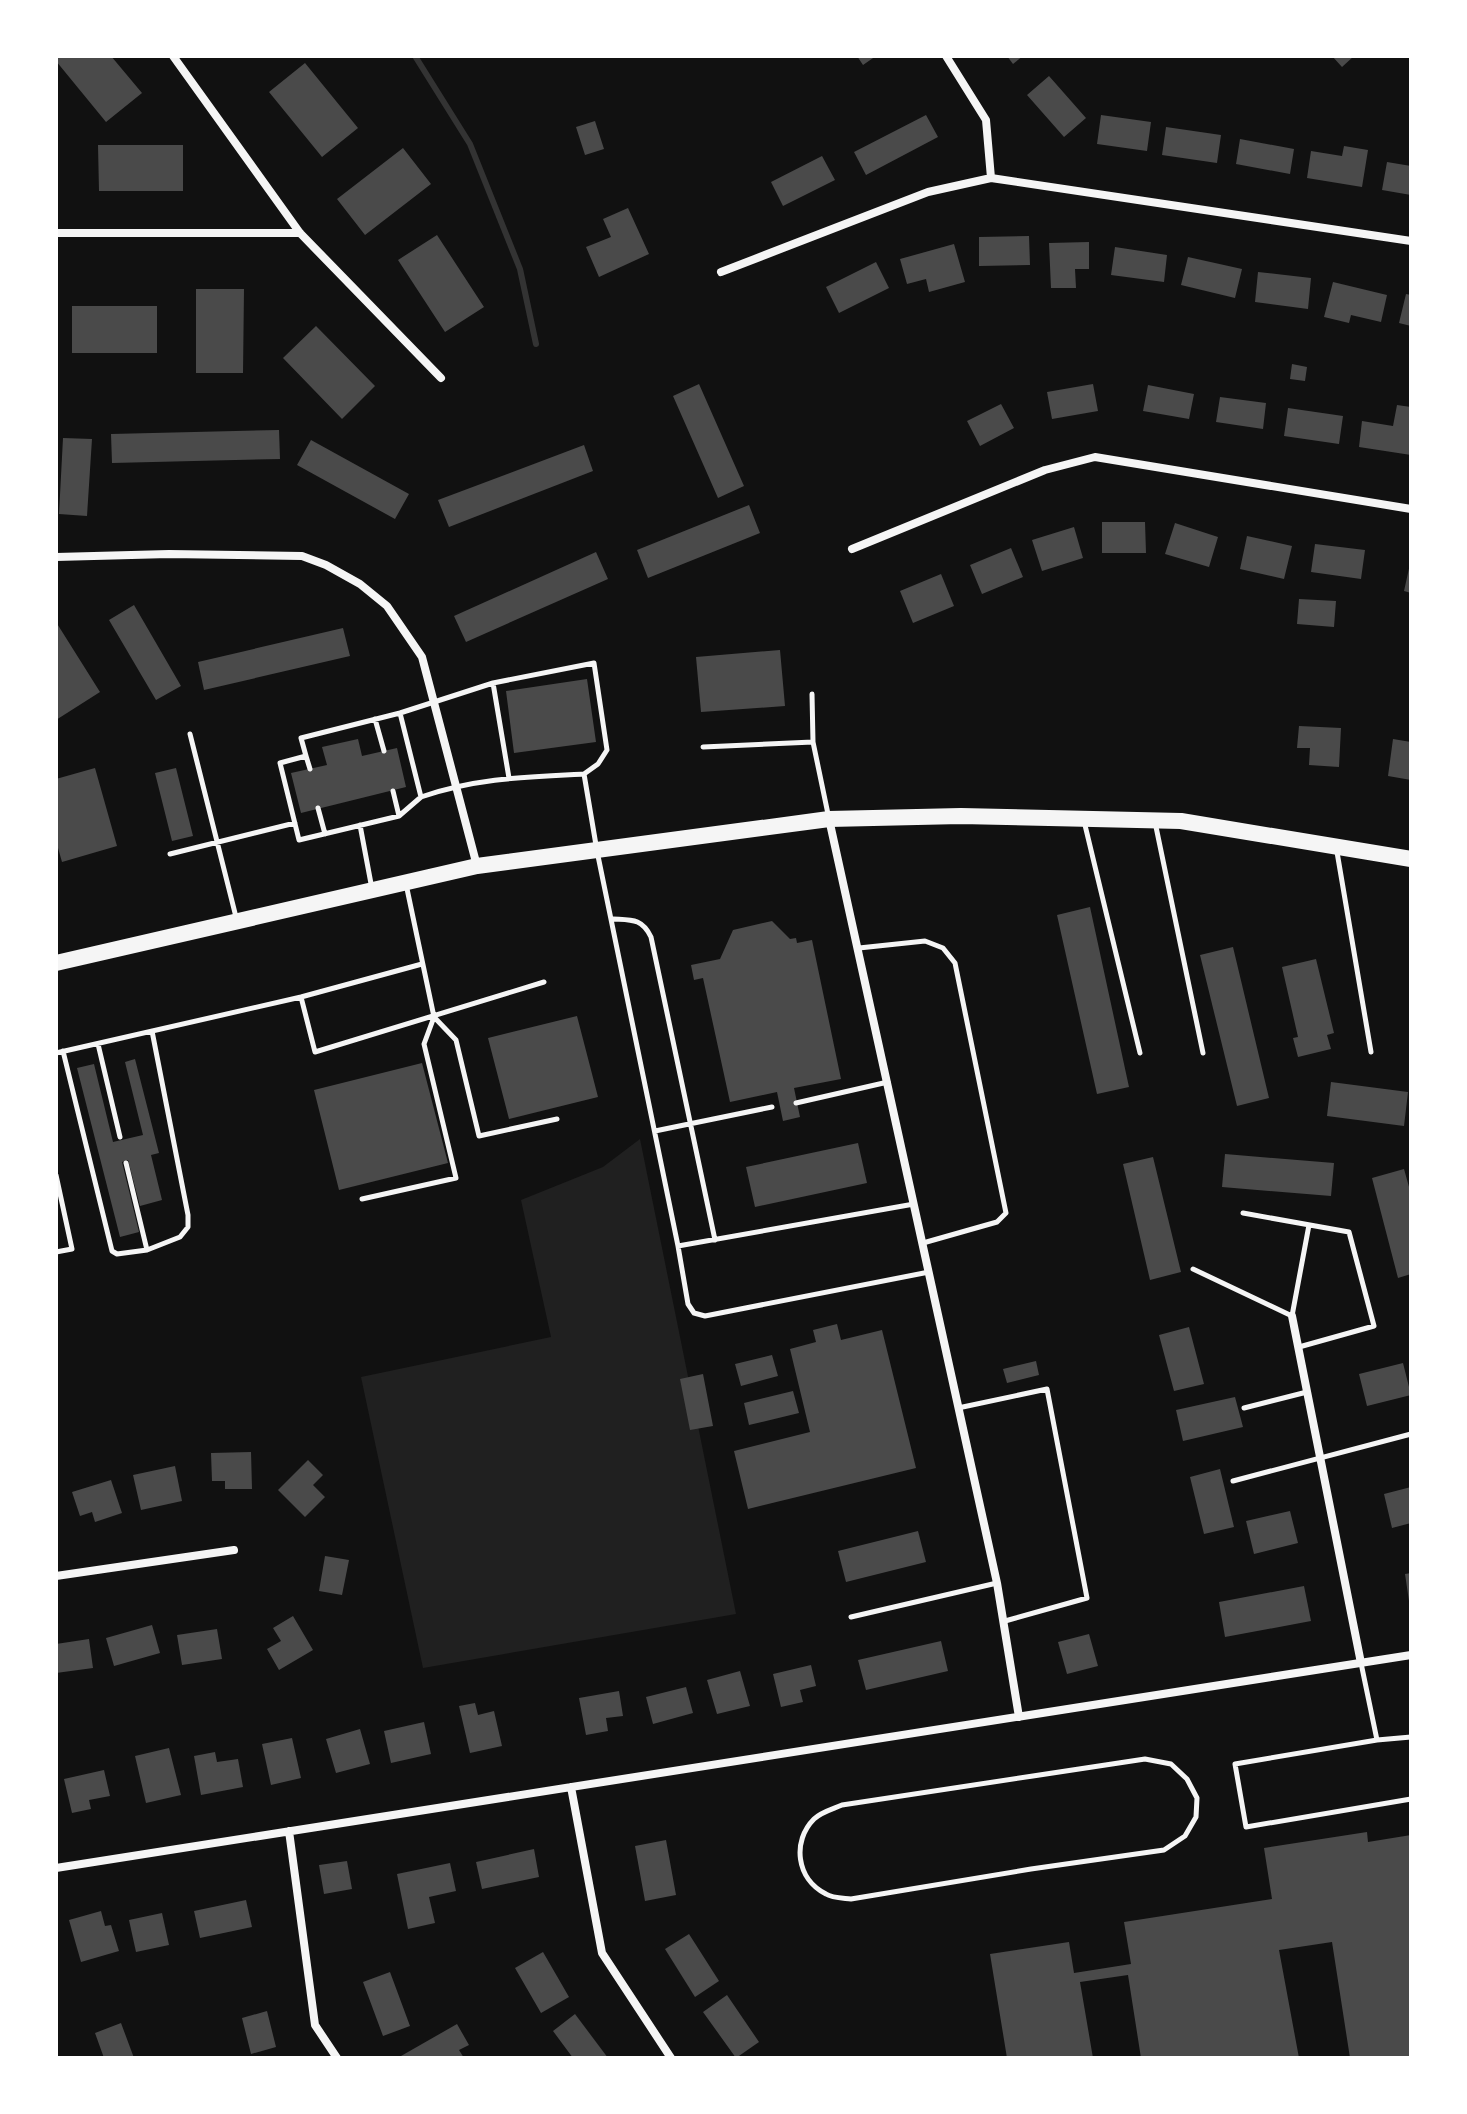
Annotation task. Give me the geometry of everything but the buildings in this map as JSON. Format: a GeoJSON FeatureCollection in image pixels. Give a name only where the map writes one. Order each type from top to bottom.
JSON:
{"type":"FeatureCollection","features":[{"type":"Feature","properties":{"kind":"highway"},"geometry":{"type":"LineString","coordinates":[[56,963],[477,866],[829,819],[961,816],[1181,821],[1411,859]]}},
{"type":"Feature","properties":{"kind":"street"},"geometry":{"type":"LineString","coordinates":[[173,56],[300,233],[441,378]]}},
{"type":"Feature","properties":{"kind":"street"},"geometry":{"type":"LineString","coordinates":[[946,56],[986,120],[991,178]]}},
{"type":"Feature","properties":{"kind":"street"},"geometry":{"type":"LineString","coordinates":[[721,272],[928,192],[991,178],[1411,241]]}},
{"type":"Feature","properties":{"kind":"street"},"geometry":{"type":"LineString","coordinates":[[56,233],[300,233]]}},
{"type":"Feature","properties":{"kind":"street"},"geometry":{"type":"LineString","coordinates":[[852,549],[1045,470],[1095,457],[1411,509]]}},
{"type":"Feature","properties":{"kind":"street"},"geometry":{"type":"LineString","coordinates":[[56,557],[169,554],[302,556],[360,584],[387,606],[422,657],[477,866]]}},
{"type":"Feature","properties":{"kind":"street"},"geometry":{"type":"LineString","coordinates":[[829,819],[997,1583],[1019,1717]]}},
{"type":"Feature","properties":{"kind":"street"},"geometry":{"type":"LineString","coordinates":[[1292,1316],[1361,1663]]}},
{"type":"Feature","properties":{"kind":"street"},"geometry":{"type":"LineString","coordinates":[[56,1576],[234,1550]]}},
{"type":"Feature","properties":{"kind":"street"},"geometry":{"type":"LineString","coordinates":[[56,1868],[1411,1655]]}},
{"type":"Feature","properties":{"kind":"street"},"geometry":{"type":"LineString","coordinates":[[571,1787],[602,1953],[671,2058]]}},
{"type":"Feature","properties":{"kind":"street"},"geometry":{"type":"LineString","coordinates":[[289,1831],[315,2025],[337,2058]]}},
{"type":"Feature","properties":{"kind":"lane"},"geometry":{"type":"LineString","coordinates":[[306,756],[280,763],[299,840],[399,816],[421,797],[456,785],[509,778],[584,774],[598,764],[607,750],[594,663],[493,683],[400,713],[301,738],[310,769]]}},
{"type":"Feature","properties":{"kind":"lane"},"geometry":{"type":"LineString","coordinates":[[493,683],[509,778]]}},
{"type":"Feature","properties":{"kind":"lane"},"geometry":{"type":"LineString","coordinates":[[812,694],[813,742],[829,819]]}},
{"type":"Feature","properties":{"kind":"lane"},"geometry":{"type":"LineString","coordinates":[[400,713],[421,797]]}},
{"type":"Feature","properties":{"kind":"lane"},"geometry":{"type":"LineString","coordinates":[[375,719],[384,751]]}},
{"type":"Feature","properties":{"kind":"lane"},"geometry":{"type":"LineString","coordinates":[[190,734],[237,922]]}},
{"type":"Feature","properties":{"kind":"lane"},"geometry":{"type":"LineString","coordinates":[[703,747],[813,742]]}},
{"type":"Feature","properties":{"kind":"lane"},"geometry":{"type":"LineString","coordinates":[[584,774],[688,1304],[694,1313],[705,1316],[929,1272]]}},
{"type":"Feature","properties":{"kind":"lane"},"geometry":{"type":"LineString","coordinates":[[393,791],[399,816]]}},
{"type":"Feature","properties":{"kind":"lane"},"geometry":{"type":"LineString","coordinates":[[318,808],[325,834]]}},
{"type":"Feature","properties":{"kind":"lane"},"geometry":{"type":"LineString","coordinates":[[1083,819],[1140,1053]]}},
{"type":"Feature","properties":{"kind":"lane"},"geometry":{"type":"LineString","coordinates":[[1155,820],[1203,1053]]}},
{"type":"Feature","properties":{"kind":"lane"},"geometry":{"type":"LineString","coordinates":[[170,854],[295,823]]}},
{"type":"Feature","properties":{"kind":"lane"},"geometry":{"type":"LineString","coordinates":[[360,825],[372,890]]}},
{"type":"Feature","properties":{"kind":"lane"},"geometry":{"type":"LineString","coordinates":[[1336,846],[1371,1052]]}},
{"type":"Feature","properties":{"kind":"lane"},"geometry":{"type":"LineString","coordinates":[[406,883],[434,1017],[456,1040],[479,1136],[557,1119]]}},
{"type":"Feature","properties":{"kind":"lane"},"geometry":{"type":"LineString","coordinates":[[613,919],[638,920],[651,937],[715,1240]]}},
{"type":"Feature","properties":{"kind":"lane"},"geometry":{"type":"LineString","coordinates":[[859,948],[925,941],[943,948],[955,963],[1006,1213],[997,1222],[923,1243]]}},
{"type":"Feature","properties":{"kind":"lane"},"geometry":{"type":"LineString","coordinates":[[152,1031],[188,1227],[180,1237],[147,1250],[117,1254],[112,1251],[60,1052],[98,1044],[152,1031],[301,997],[422,964]]}},
{"type":"Feature","properties":{"kind":"lane"},"geometry":{"type":"LineString","coordinates":[[301,997],[315,1052],[544,982]]}},
{"type":"Feature","properties":{"kind":"lane"},"geometry":{"type":"LineString","coordinates":[[362,1199],[456,1178],[424,1044],[434,1017]]}},
{"type":"Feature","properties":{"kind":"lane"},"geometry":{"type":"LineString","coordinates":[[98,1044],[120,1137]]}},
{"type":"Feature","properties":{"kind":"lane"},"geometry":{"type":"LineString","coordinates":[[796,1103],[888,1082]]}},
{"type":"Feature","properties":{"kind":"lane"},"geometry":{"type":"LineString","coordinates":[[655,1131],[772,1107]]}},
{"type":"Feature","properties":{"kind":"lane"},"geometry":{"type":"LineString","coordinates":[[126,1163],[147,1250]]}},
{"type":"Feature","properties":{"kind":"lane"},"geometry":{"type":"LineString","coordinates":[[56,1175],[72,1249],[56,1252]]}},
{"type":"Feature","properties":{"kind":"lane"},"geometry":{"type":"LineString","coordinates":[[678,1246],[915,1204]]}},
{"type":"Feature","properties":{"kind":"lane"},"geometry":{"type":"LineString","coordinates":[[1243,1213],[1349,1232],[1374,1326],[1298,1347]]}},
{"type":"Feature","properties":{"kind":"lane"},"geometry":{"type":"LineString","coordinates":[[1193,1269],[1292,1316],[1309,1225]]}},
{"type":"Feature","properties":{"kind":"lane"},"geometry":{"type":"LineString","coordinates":[[958,1408],[1047,1389],[1087,1598],[1005,1621]]}},
{"type":"Feature","properties":{"kind":"lane"},"geometry":{"type":"LineString","coordinates":[[1244,1408],[1307,1392]]}},
{"type":"Feature","properties":{"kind":"lane"},"geometry":{"type":"LineString","coordinates":[[1233,1481],[1411,1434]]}},
{"type":"Feature","properties":{"kind":"lane"},"geometry":{"type":"LineString","coordinates":[[851,1617],[997,1583]]}},
{"type":"Feature","properties":{"kind":"lane"},"geometry":{"type":"LineString","coordinates":[[1361,1663],[1377,1740]]}},
{"type":"Feature","properties":{"kind":"lane"},"geometry":{"type":"LineString","coordinates":[[1411,1737],[1235,1764],[1246,1827],[1411,1799]]}},
{"type":"Feature","properties":{"kind":"lane"},"geometry":{"type":"LineString","coordinates":[[1145,1759],[1171,1764],[1187,1779],[1197,1798],[1196,1817],[1185,1836],[1164,1850],[851,1899],[826,1895],[808,1880],[799,1858],[801,1837],[815,1817],[842,1805],[1032,1776],[1145,1759]]}},
{"type":"Feature","properties":{"kind":"shaded area"},"geometry":{"type":"Polygon","coordinates":[[[640,1139],[736,1614],[423,1668],[361,1377],[551,1337],[521,1200],[603,1167],[640,1139]]]}},
{"type":"Feature","properties":{"kind":"waterway"},"geometry":{"type":"LineString","coordinates":[[415,56],[470,144],[520,269],[536,344]]}}]}
